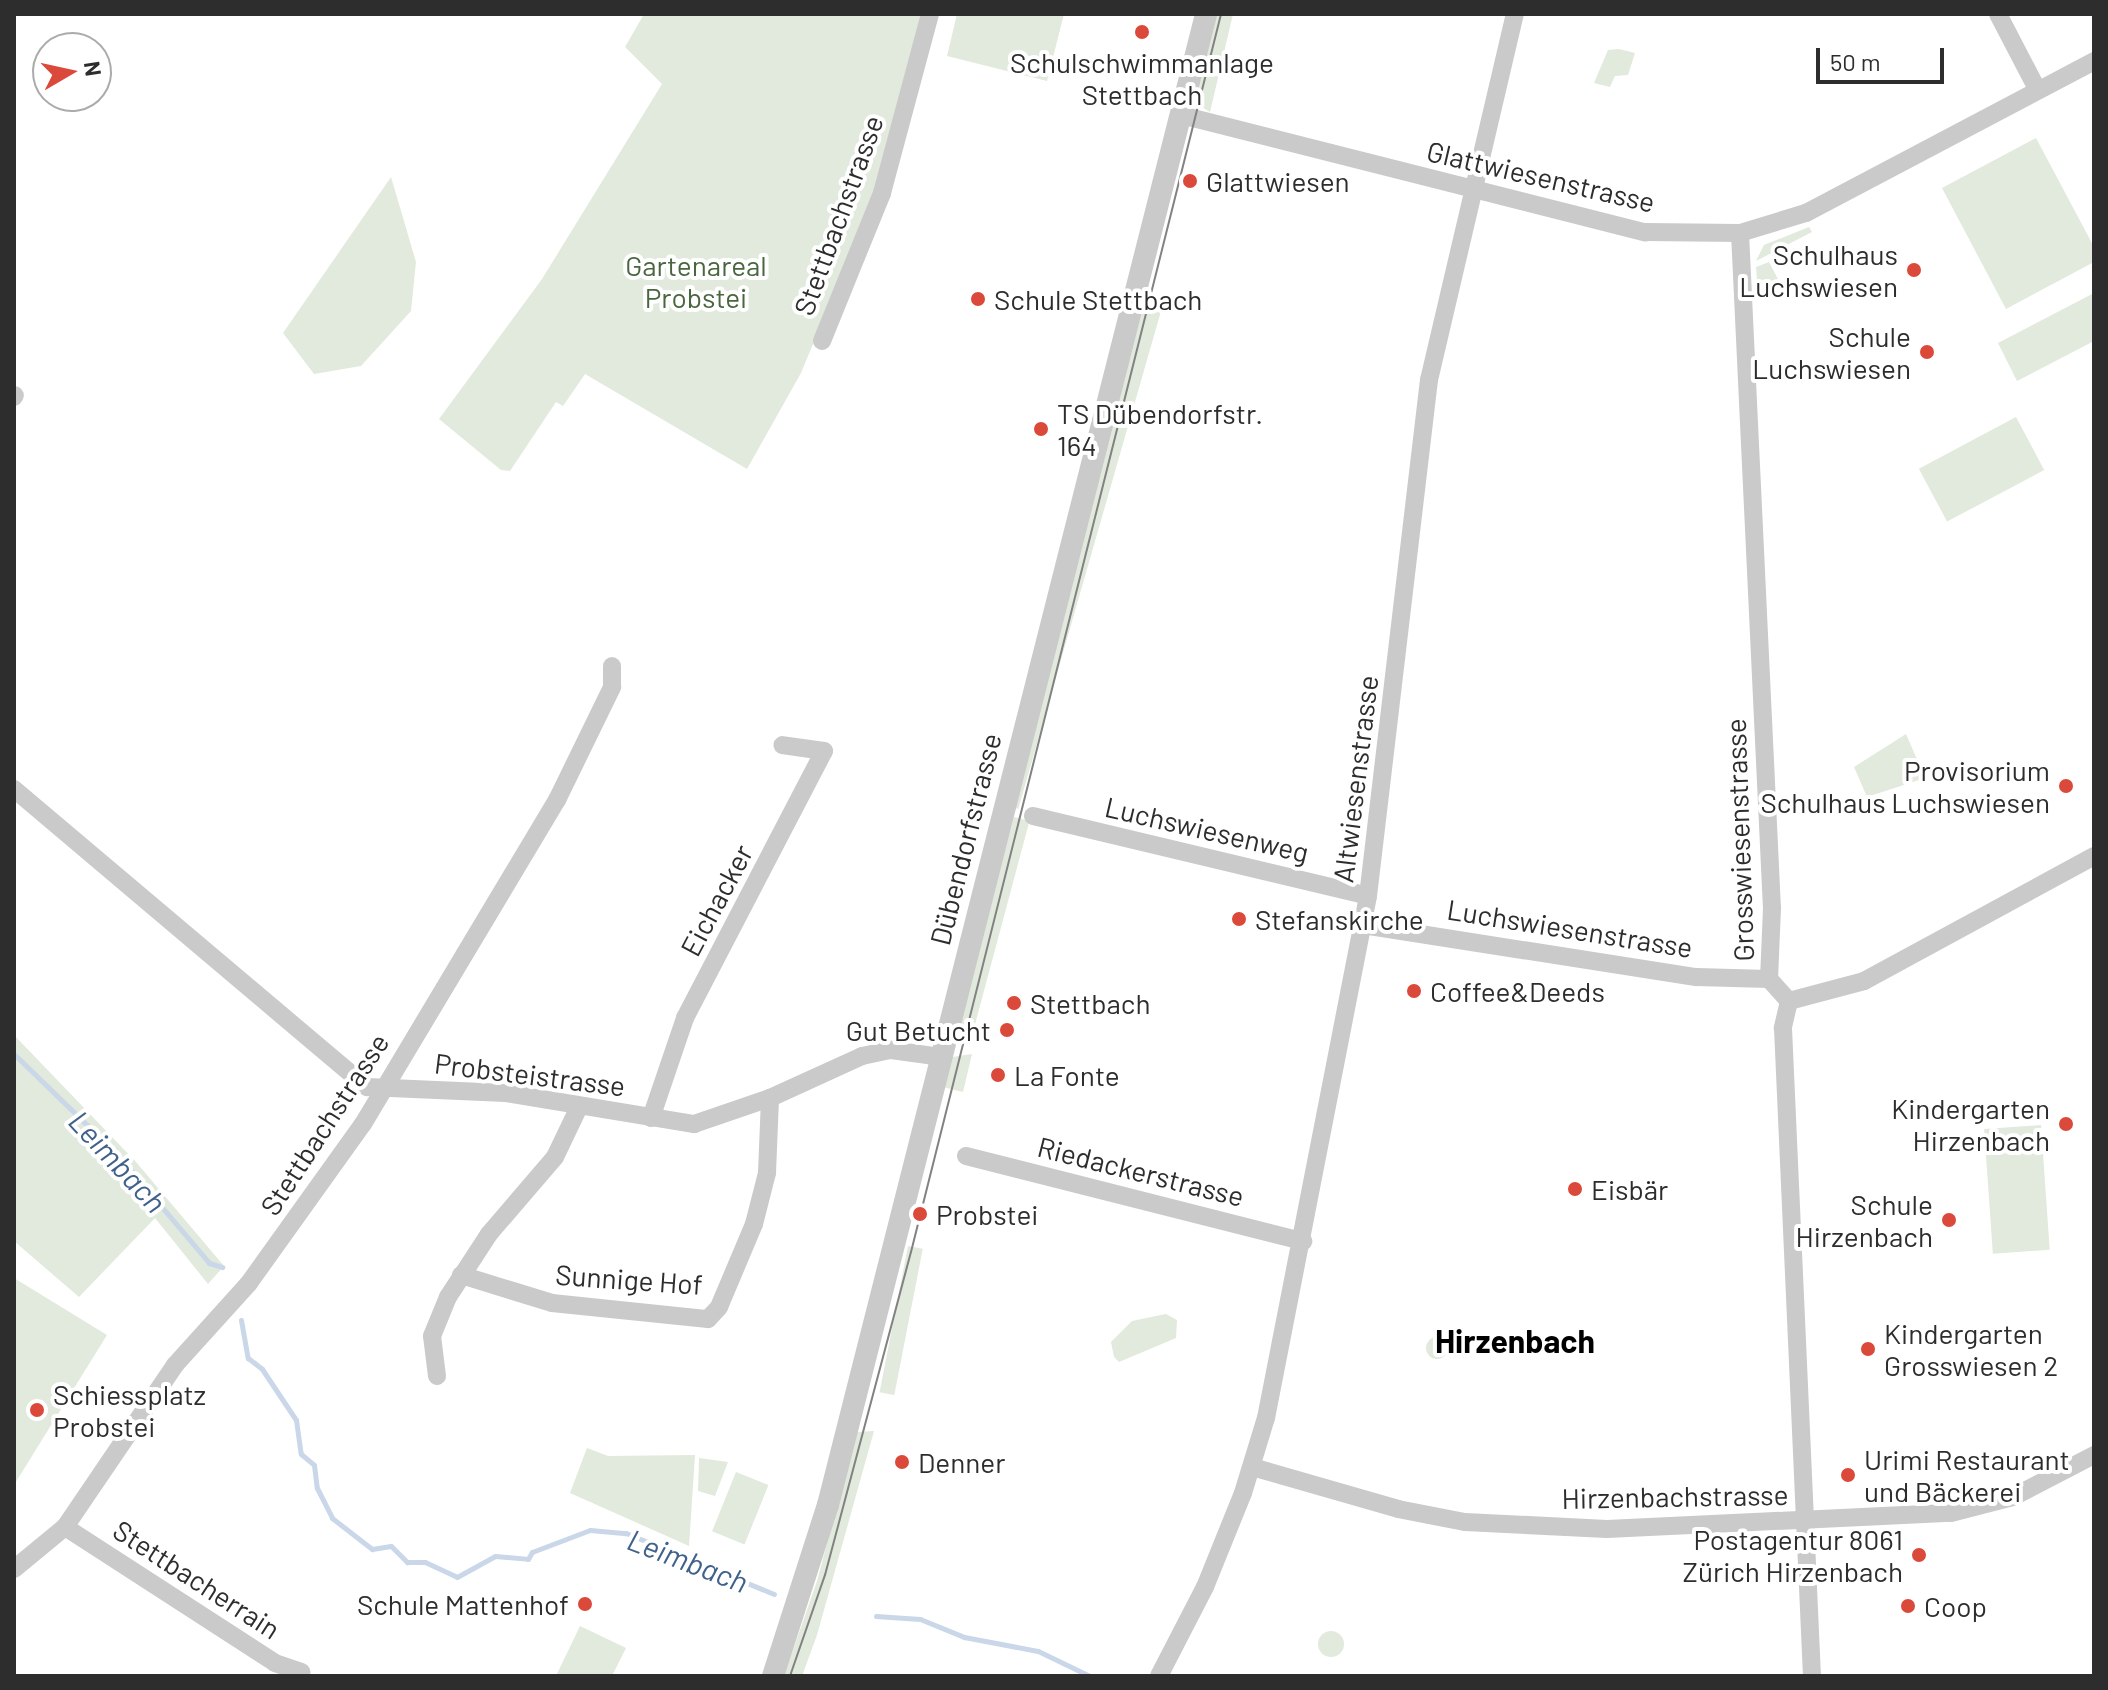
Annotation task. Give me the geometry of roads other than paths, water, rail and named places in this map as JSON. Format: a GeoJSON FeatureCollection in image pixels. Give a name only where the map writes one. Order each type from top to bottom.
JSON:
{"type":"FeatureCollection","features":[{"type":"Feature","properties":{"kind":"street","name":"Stettbachstrasse"},"geometry":{"type":"LineString","coordinates":[[822,341],[882,193],[930,14]]}},
{"type":"Feature","properties":{"kind":"street","name":"Dübendorfstrasse"},"geometry":{"type":"LineString","coordinates":[[773,1676],[817,1548],[1206,14]]}},
{"type":"Feature","properties":{"kind":"street","name":"Altwiesenstrasse"},"geometry":{"type":"LineString","coordinates":[[1159,1676],[1205,1587],[1252,1467],[1303,1241],[1368,896],[1426,395],[1470,189],[1515,14]]}},
{"type":"Feature","properties":{"kind":"street"},"geometry":{"type":"LineString","coordinates":[[1998,14],[2037,89]]}},
{"type":"Feature","properties":{"kind":"street","name":"Glattwiesenstrasse"},"geometry":{"type":"LineString","coordinates":[[1181,115],[1645,232],[1740,233],[1806,213],[2094,61]]}},
{"type":"Feature","properties":{"kind":"street","name":"Grosswiesenstrasse"},"geometry":{"type":"LineString","coordinates":[[1740,233],[1771,972],[1789,1001]]}},
{"type":"Feature","properties":{"kind":"street","name":"Stettbachstrasse"},"geometry":{"type":"LineString","coordinates":[[14,1569],[65,1527],[175,1365],[253,1276],[387,1086],[557,800],[612,687],[612,666]]}},
{"type":"Feature","properties":{"kind":"street","name":"Eichacker"},"geometry":{"type":"LineString","coordinates":[[651,1118],[685,1018],[824,751],[782,745]]}},
{"type":"Feature","properties":{"kind":"street","name":"Probsteistrasse"},"geometry":{"type":"LineString","coordinates":[[14,789],[361,1084],[506,1093],[694,1124],[770,1098],[862,1056],[891,1050],[941,1057]]}},
{"type":"Feature","properties":{"kind":"street","name":"Luchswiesenweg"},"geometry":{"type":"LineString","coordinates":[[1033,816],[1368,896]]}},
{"type":"Feature","properties":{"kind":"street"},"geometry":{"type":"LineString","coordinates":[[1812,1676],[1783,1028],[1789,1001],[1864,981],[2094,856]]}},
{"type":"Feature","properties":{"kind":"street","name":"Luchswiesenstrasse"},"geometry":{"type":"LineString","coordinates":[[1363,925],[1696,977],[1771,972]]}},
{"type":"Feature","properties":{"kind":"street","name":"Sunnige Hof"},"geometry":{"type":"LineString","coordinates":[[461,1275],[552,1303],[708,1319],[719,1307],[754,1224],[767,1173],[770,1098]]}},
{"type":"Feature","properties":{"kind":"street"},"geometry":{"type":"LineString","coordinates":[[437,1376],[432,1336],[461,1275],[555,1157],[579,1107]]}},
{"type":"Feature","properties":{"kind":"street","name":"Riedackerstrasse"},"geometry":{"type":"LineString","coordinates":[[966,1156],[1303,1241]]}},
{"type":"Feature","properties":{"kind":"street","name":"Hirzenbachstrasse"},"geometry":{"type":"LineString","coordinates":[[1252,1467],[1398,1509],[1465,1522],[1607,1529],[1804,1521],[1966,1510],[2013,1497],[2094,1455]]}},
{"type":"Feature","properties":{"kind":"street","name":"Stettbacherrain"},"geometry":{"type":"LineString","coordinates":[[65,1527],[280,1666],[301,1672]]}},
{"type":"Feature","properties":{"kind":"waterway","name":"Leimbach"},"geometry":{"type":"LineString","coordinates":[[14,1054],[117,1154],[209,1263],[222,1267]]}},
{"type":"Feature","properties":{"kind":"waterway","name":"Leimbach"},"geometry":{"type":"LineString","coordinates":[[241,1320],[248,1358],[262,1369],[296,1420],[301,1454],[314,1465],[317,1488],[332,1518],[372,1549],[391,1546],[407,1562],[425,1562],[457,1577],[495,1556],[528,1559],[532,1552],[590,1530],[626,1533],[774,1594]]}},
{"type":"Feature","properties":{"kind":"waterway","name":"Hirzenbach"},"geometry":{"type":"LineString","coordinates":[[876,1616],[920,1619],[964,1637],[1038,1651],[1090,1676]]}},
{"type":"Feature","properties":{"kind":"tram line"},"geometry":{"type":"LineString","coordinates":[[790,1676],[825,1575],[911,1252],[1221,14]]}},
{"type":"Feature","properties":{"kind":"place","name":"Schulschwimmanlage Stettbach"},"geometry":{"type":"Point","coordinates":[1142,32]}},
{"type":"Feature","properties":{"kind":"place","name":"Glattwiesen"},"geometry":{"type":"Point","coordinates":[1190,181]}},
{"type":"Feature","properties":{"kind":"place","name":"Schulhaus Luchswiesen"},"geometry":{"type":"Point","coordinates":[1914,270]}},
{"type":"Feature","properties":{"kind":"place","name":"Schule Stettbach"},"geometry":{"type":"Point","coordinates":[978,299]}},
{"type":"Feature","properties":{"kind":"place","name":"Schule Luchswiesen"},"geometry":{"type":"Point","coordinates":[1927,352]}},
{"type":"Feature","properties":{"kind":"place","name":"TS Dübendorfstr. 164"},"geometry":{"type":"Point","coordinates":[1041,429]}},
{"type":"Feature","properties":{"kind":"place","name":"Provisorium Schulhaus Luchswiesen"},"geometry":{"type":"Point","coordinates":[2066,786]}},
{"type":"Feature","properties":{"kind":"place","name":"Stefanskirche"},"geometry":{"type":"Point","coordinates":[1239,919]}},
{"type":"Feature","properties":{"kind":"place","name":"Coffee&Deeds"},"geometry":{"type":"Point","coordinates":[1414,991]}},
{"type":"Feature","properties":{"kind":"place","name":"Stettbach"},"geometry":{"type":"Point","coordinates":[1014,1003]}},
{"type":"Feature","properties":{"kind":"place","name":"Gut Betucht"},"geometry":{"type":"Point","coordinates":[1007,1030]}},
{"type":"Feature","properties":{"kind":"place","name":"La Fonte"},"geometry":{"type":"Point","coordinates":[998,1075]}},
{"type":"Feature","properties":{"kind":"place","name":"Kindergarten Hirzenbach"},"geometry":{"type":"Point","coordinates":[2066,1124]}},
{"type":"Feature","properties":{"kind":"place","name":"Eisbär"},"geometry":{"type":"Point","coordinates":[1575,1189]}},
{"type":"Feature","properties":{"kind":"place","name":"Probstei"},"geometry":{"type":"Point","coordinates":[920,1214]}},
{"type":"Feature","properties":{"kind":"place","name":"Schule Hirzenbach"},"geometry":{"type":"Point","coordinates":[1949,1220]}},
{"type":"Feature","properties":{"kind":"place","name":"Kindergarten Grosswiesen 2"},"geometry":{"type":"Point","coordinates":[1868,1349]}},
{"type":"Feature","properties":{"kind":"place","name":"Schiessplatz Probstei"},"geometry":{"type":"Point","coordinates":[37,1410]}},
{"type":"Feature","properties":{"kind":"place","name":"Denner"},"geometry":{"type":"Point","coordinates":[902,1462]}},
{"type":"Feature","properties":{"kind":"place","name":"Urimi Restaurant und Bäckerei"},"geometry":{"type":"Point","coordinates":[1848,1475]}},
{"type":"Feature","properties":{"kind":"place","name":"Postagentur 8061 Zürich Hirzenbach"},"geometry":{"type":"Point","coordinates":[1919,1555]}},
{"type":"Feature","properties":{"kind":"place","name":"Schule Mattenhof"},"geometry":{"type":"Point","coordinates":[585,1604]}},
{"type":"Feature","properties":{"kind":"place","name":"Coop"},"geometry":{"type":"Point","coordinates":[1908,1606]}},
{"type":"Feature","properties":{"kind":"district","name":"Hirzenbach"},"geometry":{"type":"Point","coordinates":[1515,1340]}},
{"type":"Feature","properties":{"kind":"park label","name":"Gartenareal Probstei"},"geometry":{"type":"Point","coordinates":[696,281]}}]}
